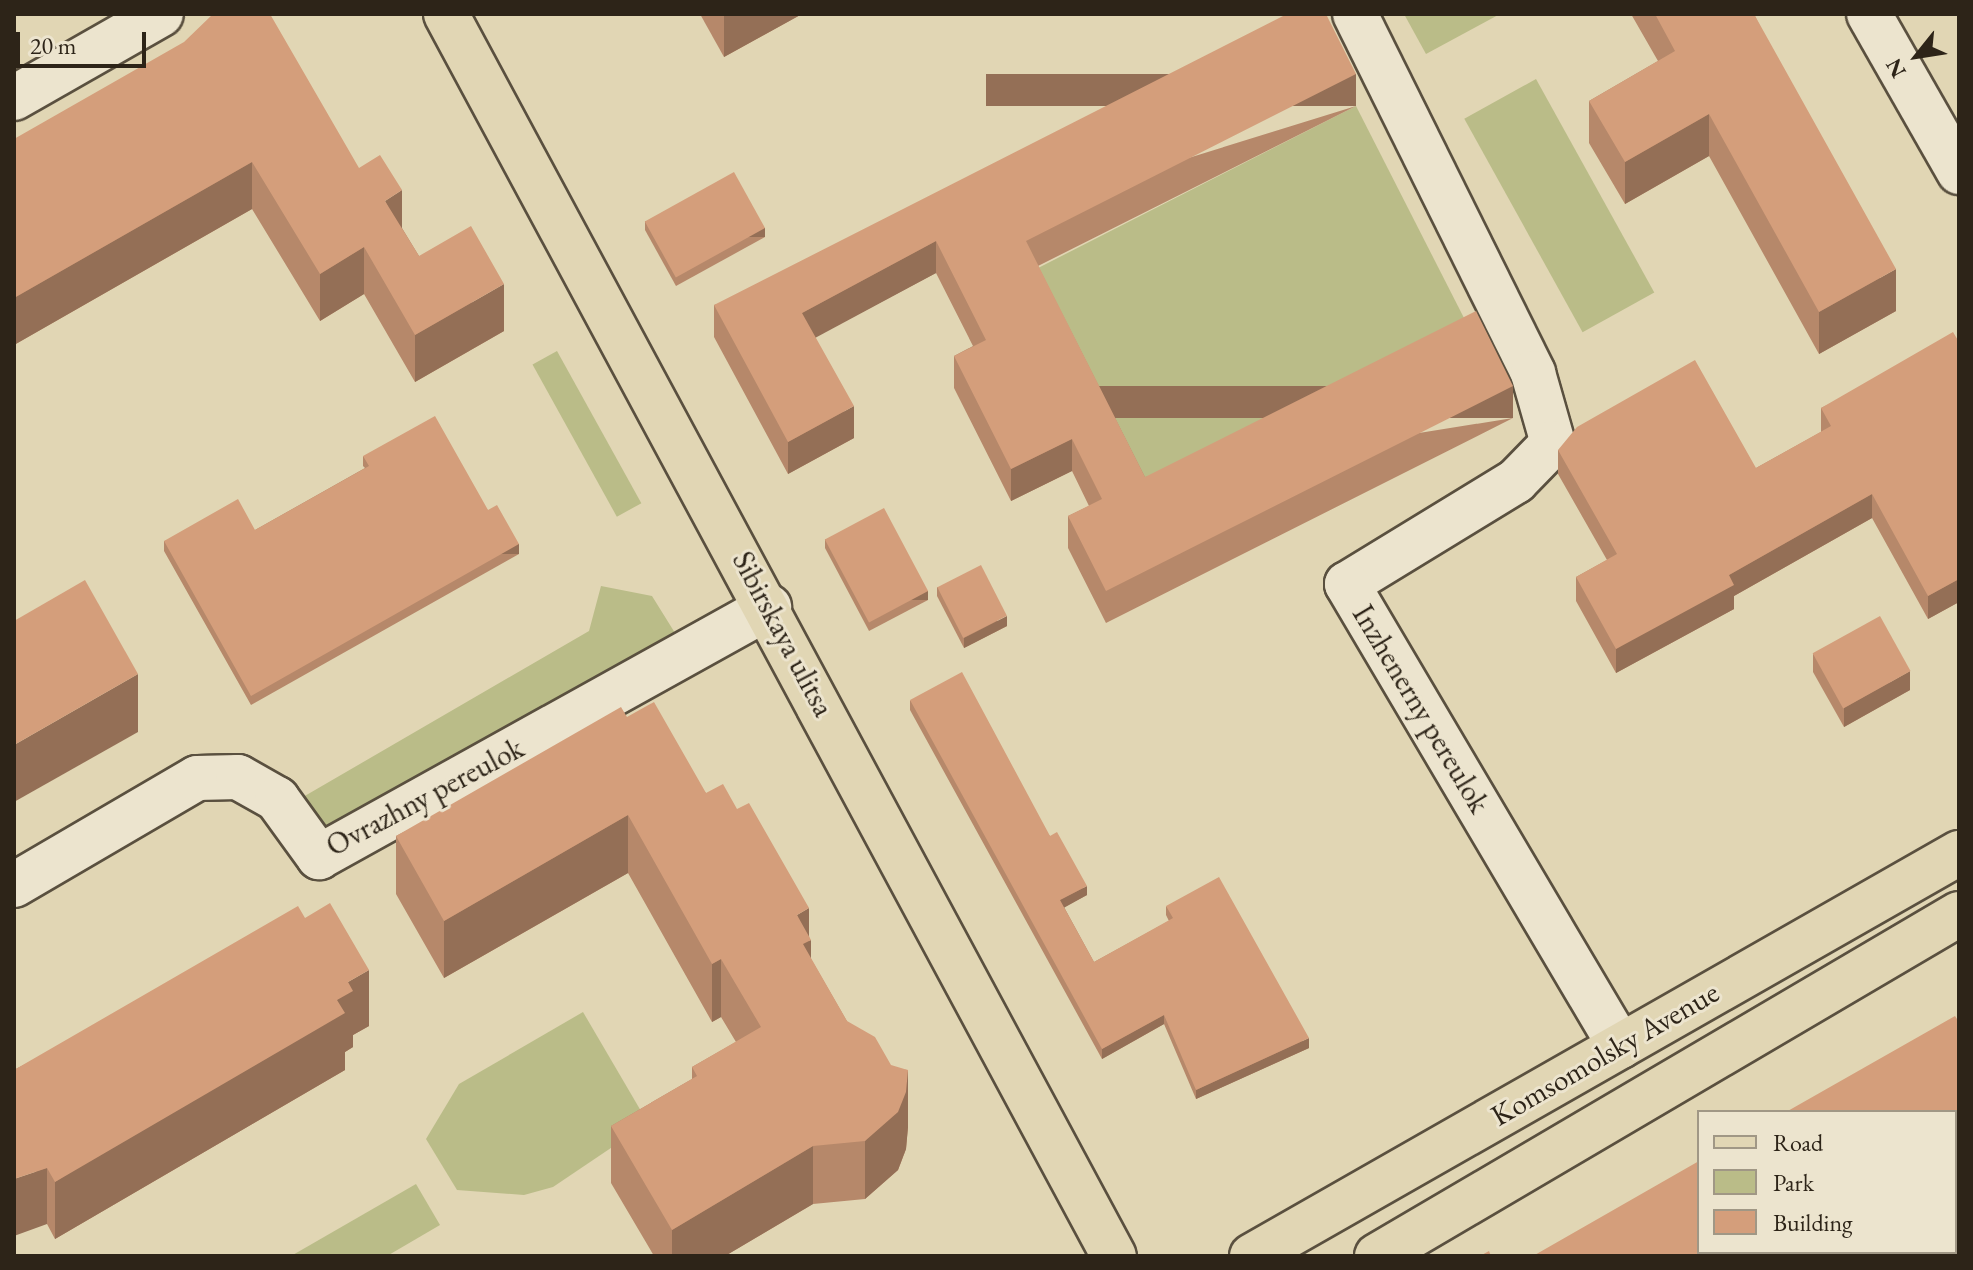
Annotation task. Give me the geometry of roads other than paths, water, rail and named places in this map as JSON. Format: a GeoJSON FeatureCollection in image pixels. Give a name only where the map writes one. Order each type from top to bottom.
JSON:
{"type":"FeatureCollection","features":[{"type":"Feature","properties":{"kind":"main road","name":"Sibirskaya ulitsa"},"geometry":{"type":"LineString","coordinates":[[446,14],[769,607],[1114,1256]]}},
{"type":"Feature","properties":{"kind":"main road","name":"Komsomolsky Avenue"},"geometry":{"type":"LineString","coordinates":[[1252,1256],[1959,853]]}},
{"type":"Feature","properties":{"kind":"main road","name":"Komsomolsky Avenue"},"geometry":{"type":"LineString","coordinates":[[1377,1256],[1959,914]]}},
{"type":"Feature","properties":{"kind":"street"},"geometry":{"type":"LineString","coordinates":[[14,98],[161,14]]}},
{"type":"Feature","properties":{"kind":"street","name":"Inzhenerny pereulok"},"geometry":{"type":"LineString","coordinates":[[1355,14],[1533,373],[1553,443],[1516,481],[1347,584],[1620,1046]]}},
{"type":"Feature","properties":{"kind":"street"},"geometry":{"type":"LineString","coordinates":[[1869,14],[1959,172]]}},
{"type":"Feature","properties":{"kind":"street","name":"Ovrazhny pereulok"},"geometry":{"type":"LineString","coordinates":[[14,885],[197,778],[238,777],[277,799],[319,857],[769,607]]}}]}
